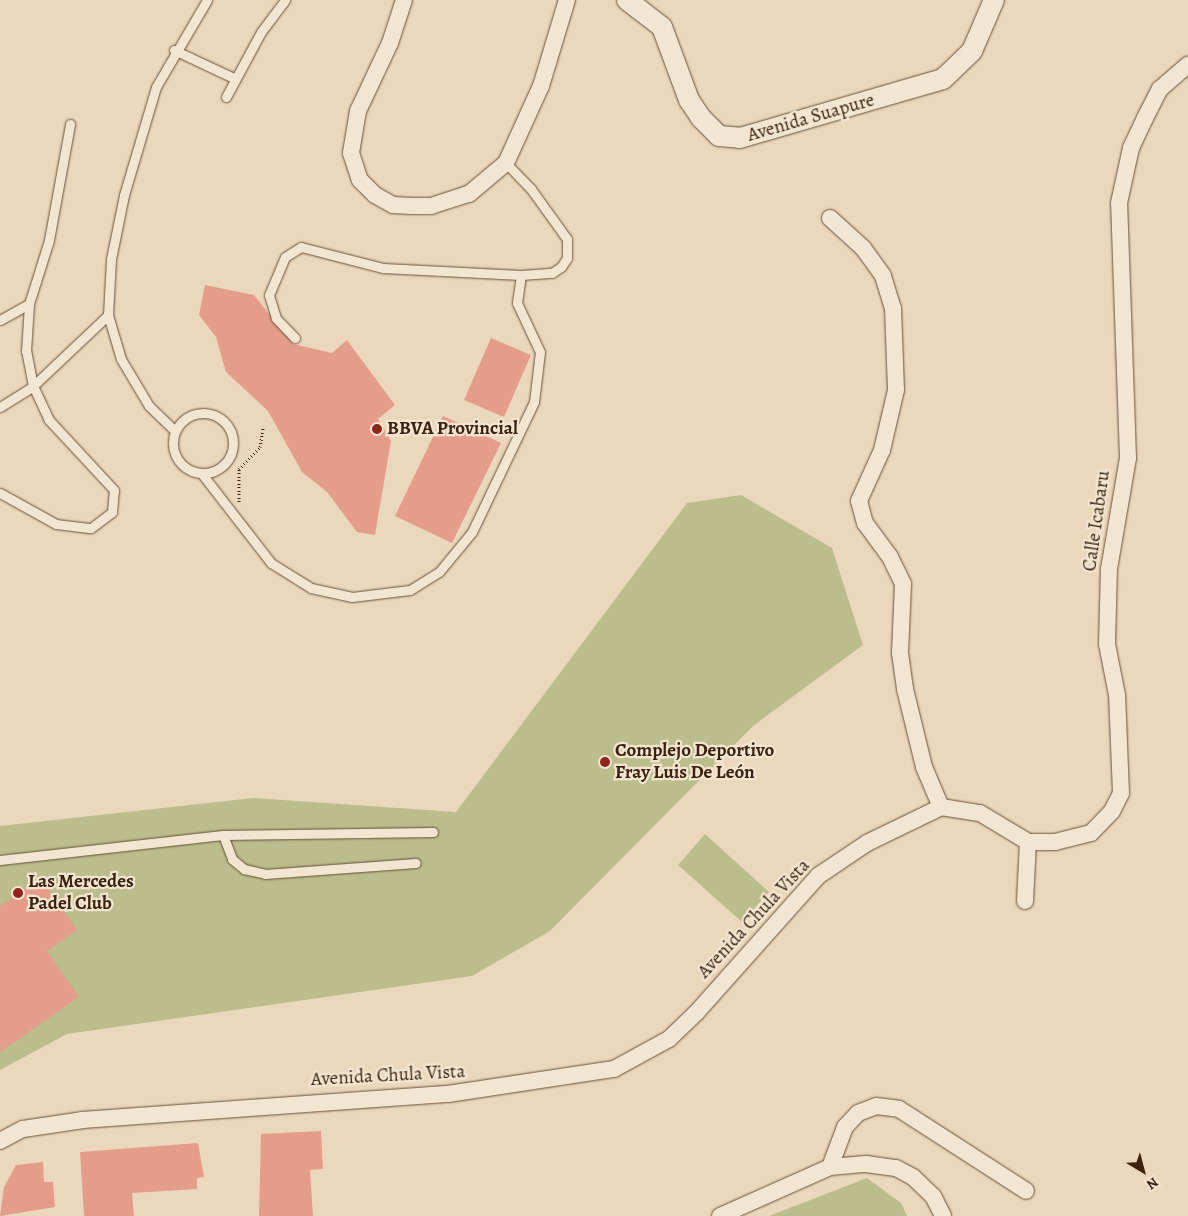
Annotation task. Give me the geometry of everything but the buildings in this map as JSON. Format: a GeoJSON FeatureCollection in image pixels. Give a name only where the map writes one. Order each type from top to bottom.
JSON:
{"type":"FeatureCollection","features":[{"type":"Feature","properties":{"kind":"street"},"geometry":{"type":"LineString","coordinates":[[404,0],[351,136],[351,153],[360,180],[393,205],[432,206],[469,194],[506,163],[541,86],[567,0]]}},
{"type":"Feature","properties":{"kind":"street","name":"Avenida Suapure"},"geometry":{"type":"LineString","coordinates":[[627,0],[662,27],[689,100],[701,118],[719,136],[740,138],[943,79],[972,51],[994,0]]}},
{"type":"Feature","properties":{"kind":"street","name":"Calle Icabaru"},"geometry":{"type":"LineString","coordinates":[[1028,842],[1056,842],[1091,833],[1112,811],[1121,793],[1117,696],[1107,644],[1109,569],[1128,458],[1120,203],[1131,148],[1145,118],[1160,89],[1188,66]]}},
{"type":"Feature","properties":{"kind":"street"},"geometry":{"type":"LineString","coordinates":[[830,218],[863,248],[883,276],[893,308],[896,390],[882,450],[859,501],[865,523],[890,557],[903,584],[900,652],[906,689],[924,767],[941,807],[980,813],[1028,842],[1026,901]]}},
{"type":"Feature","properties":{"kind":"street","name":"Avenida Chula Vista"},"geometry":{"type":"LineString","coordinates":[[2,1142],[23,1129],[83,1120],[448,1094],[614,1069],[669,1038],[690,1019],[818,876],[867,843],[941,807]]}},
{"type":"Feature","properties":{"kind":"street"},"geometry":{"type":"LineString","coordinates":[[830,1167],[845,1128],[858,1113],[876,1106],[899,1109],[1026,1191]]}},
{"type":"Feature","properties":{"kind":"street"},"geometry":{"type":"LineString","coordinates":[[720,1216],[830,1167],[896,1168],[933,1196],[943,1216]]}},
{"type":"Feature","properties":{"kind":"lane"},"geometry":{"type":"LineString","coordinates":[[174,430],[149,406],[121,359],[108,315],[111,259],[124,195],[142,129],[174,50],[207,0]]}},
{"type":"Feature","properties":{"kind":"lane"},"geometry":{"type":"LineString","coordinates":[[226,97],[284,0]]}},
{"type":"Feature","properties":{"kind":"lane"},"geometry":{"type":"LineString","coordinates":[[174,50],[236,79]]}},
{"type":"Feature","properties":{"kind":"lane"},"geometry":{"type":"LineString","coordinates":[[0,493],[56,524],[92,528],[112,512],[114,490],[49,420],[33,386],[26,351],[29,304],[49,240],[70,124]]}},
{"type":"Feature","properties":{"kind":"lane"},"geometry":{"type":"LineString","coordinates":[[295,338],[276,318],[269,295],[286,257],[301,247],[383,268],[521,275],[552,273],[561,267],[567,258],[567,239],[531,189],[506,163]]}},
{"type":"Feature","properties":{"kind":"lane"},"geometry":{"type":"LineString","coordinates":[[202,474],[218,470],[231,456],[234,443],[228,426],[216,416],[201,412],[186,418],[174,430],[172,442],[178,462],[202,474],[271,563],[311,588],[352,597],[410,590],[439,572],[472,532],[534,402],[540,352],[517,303],[521,275]]}},
{"type":"Feature","properties":{"kind":"lane"},"geometry":{"type":"LineString","coordinates":[[0,320],[29,304]]}},
{"type":"Feature","properties":{"kind":"lane"},"geometry":{"type":"LineString","coordinates":[[0,407],[33,386],[108,315]]}},
{"type":"Feature","properties":{"kind":"lane"},"geometry":{"type":"LineString","coordinates":[[0,860],[223,835],[433,832]]}},
{"type":"Feature","properties":{"kind":"lane"},"geometry":{"type":"LineString","coordinates":[[223,835],[232,859],[244,869],[265,874],[416,863]]}},
{"type":"Feature","properties":{"kind":"path"},"geometry":{"type":"LineString","coordinates":[[239,523],[239,469],[260,447],[263,428]]}},
{"type":"Feature","properties":{"kind":"green space","name":"Complejo Deportivo Fray Luis De León"},"geometry":{"type":"Polygon","coordinates":[[[741,495],[832,548],[863,645],[753,726],[550,931],[472,976],[67,1034],[0,1070],[0,826],[253,798],[456,812],[687,503],[741,495]]]}},
{"type":"Feature","properties":{"kind":"green space"},"geometry":{"type":"Polygon","coordinates":[[[705,834],[769,892],[742,922],[678,865],[705,834]]]}},
{"type":"Feature","properties":{"kind":"green space"},"geometry":{"type":"Polygon","coordinates":[[[867,1178],[901,1203],[907,1216],[769,1216],[867,1178]]]}},
{"type":"Feature","properties":{"kind":"place","name":"BBVA Provincial"},"geometry":{"type":"Point","coordinates":[377,429]}},
{"type":"Feature","properties":{"kind":"place","name":"Complejo Deportivo Fray Luis De León"},"geometry":{"type":"Point","coordinates":[605,762]}},
{"type":"Feature","properties":{"kind":"place","name":"Las Mercedes Padel Club"},"geometry":{"type":"Point","coordinates":[18,893]}}]}
